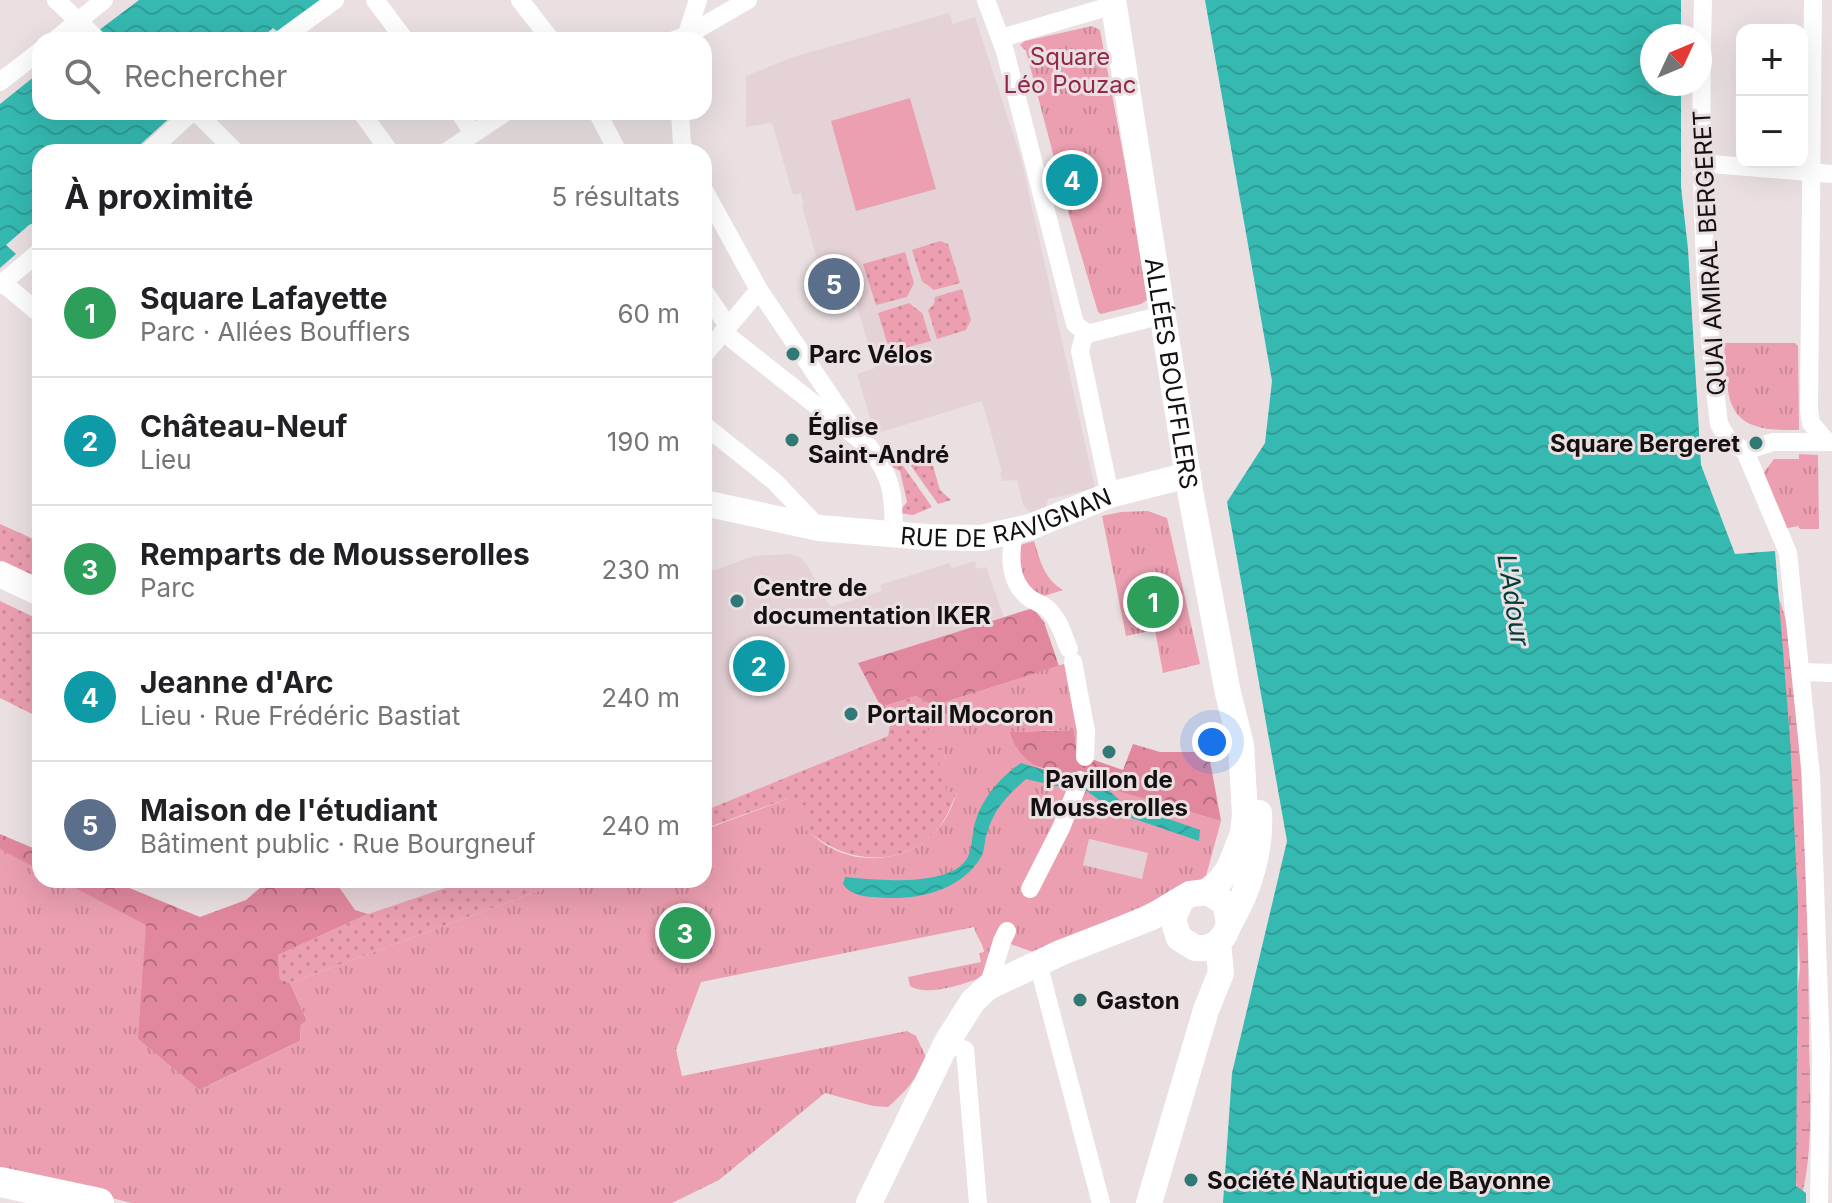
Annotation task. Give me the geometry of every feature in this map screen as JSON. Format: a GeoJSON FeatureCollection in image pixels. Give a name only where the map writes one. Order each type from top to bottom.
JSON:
{"type":"FeatureCollection","features":[{"type":"Feature","properties":{"kind":"main road","name":"ALLÉES BOUFFLERS"},"geometry":{"type":"LineString","coordinates":[[1114,2],[1188,475],[1228,693],[1241,745],[1245,815],[1243,833],[1230,867],[1207,892]]}},
{"type":"Feature","properties":{"kind":"main road","name":"RUE DE RAVIGNAN"},"geometry":{"type":"LineString","coordinates":[[712,505],[819,528],[966,538],[1014,532],[1110,495],[1188,475]]}},
{"type":"Feature","properties":{"kind":"main road"},"geometry":{"type":"LineString","coordinates":[[0,574],[32,589]]}},
{"type":"Feature","properties":{"kind":"main road","name":"ALLÉES BOUFFLERS"},"geometry":{"type":"LineString","coordinates":[[1205,937],[1240,906],[1260,836],[1257,792],[1250,756],[1241,745]]}},
{"type":"Feature","properties":{"kind":"main road"},"geometry":{"type":"LineString","coordinates":[[869,1203],[947,1042],[973,1001],[988,987],[1038,963],[1150,918],[1195,892],[1207,892],[1226,907],[1205,937],[1206,1010],[1149,1203]]}},
{"type":"Feature","properties":{"kind":"main road"},"geometry":{"type":"LineString","coordinates":[[1181,900],[1174,912],[1205,937]]}},
{"type":"Feature","properties":{"kind":"main road"},"geometry":{"type":"LineString","coordinates":[[1150,918],[1205,937]]}},
{"type":"Feature","properties":{"kind":"main road"},"geometry":{"type":"LineString","coordinates":[[0,1182],[99,1203]]}},
{"type":"Feature","properties":{"kind":"main road"},"geometry":{"type":"LineString","coordinates":[[0,1198],[25,1203]]}},
{"type":"Feature","properties":{"kind":"street"},"geometry":{"type":"LineString","coordinates":[[56,0],[89,32]]}},
{"type":"Feature","properties":{"kind":"street"},"geometry":{"type":"LineString","coordinates":[[65,32],[104,0]]}},
{"type":"Feature","properties":{"kind":"street"},"geometry":{"type":"LineString","coordinates":[[306,32],[335,0]]}},
{"type":"Feature","properties":{"kind":"street"},"geometry":{"type":"LineString","coordinates":[[375,0],[399,32]]}},
{"type":"Feature","properties":{"kind":"street"},"geometry":{"type":"LineString","coordinates":[[520,0],[545,32]]}},
{"type":"Feature","properties":{"kind":"street"},"geometry":{"type":"LineString","coordinates":[[685,32],[698,0]]}},
{"type":"Feature","properties":{"kind":"street"},"geometry":{"type":"LineString","coordinates":[[694,32],[748,0]]}},
{"type":"Feature","properties":{"kind":"street"},"geometry":{"type":"LineString","coordinates":[[986,0],[1001,38],[1075,324],[1091,333],[1163,315]]}},
{"type":"Feature","properties":{"kind":"street","name":"QUAI AMIRAL BERGERET"},"geometry":{"type":"LineString","coordinates":[[1703,0],[1700,163],[1707,302],[1719,424],[1729,441],[1745,451],[1788,553],[1802,672],[1824,917],[1819,1203]]}},
{"type":"Feature","properties":{"kind":"street"},"geometry":{"type":"LineString","coordinates":[[1813,0],[1809,411],[1811,423],[1830,442]]}},
{"type":"Feature","properties":{"kind":"street"},"geometry":{"type":"LineString","coordinates":[[1001,38],[1114,2]]}},
{"type":"Feature","properties":{"kind":"street"},"geometry":{"type":"LineString","coordinates":[[0,82],[32,57]]}},
{"type":"Feature","properties":{"kind":"street"},"geometry":{"type":"LineString","coordinates":[[157,144],[183,120]]}},
{"type":"Feature","properties":{"kind":"street"},"geometry":{"type":"LineString","coordinates":[[204,120],[228,144]]}},
{"type":"Feature","properties":{"kind":"street"},"geometry":{"type":"LineString","coordinates":[[367,120],[384,144]]}},
{"type":"Feature","properties":{"kind":"street"},"geometry":{"type":"LineString","coordinates":[[464,120],[473,133]]}},
{"type":"Feature","properties":{"kind":"street"},"geometry":{"type":"LineString","coordinates":[[459,144],[493,120]]}},
{"type":"Feature","properties":{"kind":"street"},"geometry":{"type":"LineString","coordinates":[[601,120],[614,144]]}},
{"type":"Feature","properties":{"kind":"street"},"geometry":{"type":"LineString","coordinates":[[680,120],[682,144]]}},
{"type":"Feature","properties":{"kind":"street"},"geometry":{"type":"LineString","coordinates":[[1700,163],[1832,174]]}},
{"type":"Feature","properties":{"kind":"street"},"geometry":{"type":"LineString","coordinates":[[712,205],[759,290],[860,440]]}},
{"type":"Feature","properties":{"kind":"street"},"geometry":{"type":"LineString","coordinates":[[32,258],[1,284],[32,308]]}},
{"type":"Feature","properties":{"kind":"street"},"geometry":{"type":"LineString","coordinates":[[712,345],[759,290]]}},
{"type":"Feature","properties":{"kind":"street"},"geometry":{"type":"LineString","coordinates":[[712,305],[725,329],[869,447],[886,470],[893,493],[894,534]]}},
{"type":"Feature","properties":{"kind":"street"},"geometry":{"type":"LineString","coordinates":[[1085,332],[1080,351],[1110,495]]}},
{"type":"Feature","properties":{"kind":"street"},"geometry":{"type":"LineString","coordinates":[[712,431],[774,481],[819,528]]}},
{"type":"Feature","properties":{"kind":"street"},"geometry":{"type":"LineString","coordinates":[[1745,451],[1773,442],[1830,442]]}},
{"type":"Feature","properties":{"kind":"street"},"geometry":{"type":"LineString","coordinates":[[1014,532],[1009,557],[1018,584],[1025,594],[1050,611],[1060,625],[1071,656],[1086,731],[1085,757]]}},
{"type":"Feature","properties":{"kind":"street"},"geometry":{"type":"LineString","coordinates":[[1802,672],[1832,673]]}},
{"type":"Feature","properties":{"kind":"street"},"geometry":{"type":"LineString","coordinates":[[1030,889],[1079,785]]}},
{"type":"Feature","properties":{"kind":"street"},"geometry":{"type":"LineString","coordinates":[[988,987],[1007,931]]}},
{"type":"Feature","properties":{"kind":"street"},"geometry":{"type":"LineString","coordinates":[[1038,963],[1101,1203]]}},
{"type":"Feature","properties":{"kind":"street"},"geometry":{"type":"LineString","coordinates":[[947,1042],[965,1050],[978,1203]]}},
{"type":"Feature","properties":{"kind":"shaded area"},"geometry":{"type":"Polygon","coordinates":[[[949,13],[953,24],[975,17],[1021,158],[1095,488],[1048,499],[1045,510],[1031,513],[1023,505],[1017,480],[1002,481],[982,401],[875,434],[857,374],[875,368],[845,264],[820,270],[801,193],[793,195],[772,123],[746,127],[746,76],[793,57],[949,13]]]}},
{"type":"Feature","properties":{"kind":"shaded area"},"geometry":{"type":"Polygon","coordinates":[[[790,554],[801,558],[830,607],[882,591],[880,585],[949,563],[952,568],[975,561],[977,569],[986,567],[1004,617],[859,663],[890,724],[888,736],[712,808],[712,571],[754,556],[790,554]]]}},
{"type":"Feature","properties":{"kind":"shaded area"},"geometry":{"type":"Polygon","coordinates":[[[1088,839],[1148,853],[1142,879],[1082,865],[1088,839]]]}},
{"type":"Feature","properties":{"kind":"shaded area"},"geometry":{"type":"Polygon","coordinates":[[[340,888],[445,888],[368,914],[355,910],[340,888]]]}},
{"type":"Feature","properties":{"kind":"green space","name":"Square Léo Pouzac"},"geometry":{"type":"Polygon","coordinates":[[[1092,26],[1100,30],[1149,293],[1147,300],[1141,304],[1101,314],[1068,211],[1026,51],[1020,45],[1025,41],[1092,26]]]}},
{"type":"Feature","properties":{"kind":"green space"},"geometry":{"type":"Polygon","coordinates":[[[910,98],[936,189],[856,211],[831,121],[910,98]]]}},
{"type":"Feature","properties":{"kind":"green space"},"geometry":{"type":"Polygon","coordinates":[[[940,241],[948,244],[960,283],[934,290],[922,281],[912,250],[940,241]]]}},
{"type":"Feature","properties":{"kind":"green space"},"geometry":{"type":"Polygon","coordinates":[[[905,252],[914,283],[907,297],[876,305],[863,264],[905,252]]]}},
{"type":"Feature","properties":{"kind":"green space"},"geometry":{"type":"Polygon","coordinates":[[[962,289],[971,320],[966,330],[937,339],[928,310],[934,304],[935,297],[962,289]]]}},
{"type":"Feature","properties":{"kind":"green space"},"geometry":{"type":"Polygon","coordinates":[[[909,303],[922,313],[931,341],[890,352],[878,313],[909,303]]]}},
{"type":"Feature","properties":{"kind":"green space"},"geometry":{"type":"Polygon","coordinates":[[[1724,343],[1795,343],[1798,346],[1799,430],[1757,426],[1735,411],[1727,384],[1724,343]]]}},
{"type":"Feature","properties":{"kind":"green space"},"geometry":{"type":"Polygon","coordinates":[[[899,449],[928,449],[940,490],[951,500],[938,504],[899,449]]]}},
{"type":"Feature","properties":{"kind":"green space"},"geometry":{"type":"Polygon","coordinates":[[[878,450],[892,450],[932,507],[913,515],[898,513],[907,502],[900,471],[890,466],[878,450]]]}},
{"type":"Feature","properties":{"kind":"green space"},"geometry":{"type":"Polygon","coordinates":[[[1799,454],[1818,455],[1819,529],[1800,529],[1798,526],[1783,529],[1759,479],[1774,459],[1799,459],[1799,454]]]}},
{"type":"Feature","properties":{"kind":"green space"},"geometry":{"type":"Polygon","coordinates":[[[1148,511],[1167,518],[1200,664],[1163,673],[1155,630],[1126,636],[1102,516],[1148,511]]]}},
{"type":"Feature","properties":{"kind":"green space"},"geometry":{"type":"Polygon","coordinates":[[[0,524],[32,538],[32,576],[0,561],[0,524]]]}},
{"type":"Feature","properties":{"kind":"green space"},"geometry":{"type":"Polygon","coordinates":[[[1034,541],[1047,575],[1063,590],[1041,597],[1019,578],[1017,546],[1034,541]]]}},
{"type":"Feature","properties":{"kind":"green space"},"geometry":{"type":"Polygon","coordinates":[[[1778,596],[1789,634],[1796,682],[1804,839],[1810,1118],[1803,1191],[1797,1188],[1795,1175],[1795,1009],[1800,968],[1778,596]]]}},
{"type":"Feature","properties":{"kind":"green space"},"geometry":{"type":"Polygon","coordinates":[[[0,601],[32,616],[32,714],[0,698],[0,601]]]}},
{"type":"Feature","properties":{"kind":"green space"},"geometry":{"type":"Polygon","coordinates":[[[1033,608],[1044,622],[1059,666],[933,706],[916,696],[881,707],[858,663],[1033,608]]]}},
{"type":"Feature","properties":{"kind":"green space"},"geometry":{"type":"Polygon","coordinates":[[[1070,662],[1082,727],[1077,754],[1074,730],[1009,732],[1022,755],[1043,769],[1221,821],[1206,876],[1199,881],[1036,953],[1002,941],[989,974],[961,984],[938,990],[918,989],[910,986],[908,977],[981,962],[979,953],[984,952],[974,927],[701,982],[676,1050],[682,1076],[907,1031],[916,1036],[926,1057],[910,1084],[888,1107],[825,1093],[719,1180],[672,1203],[131,1203],[55,1183],[0,1174],[0,849],[32,866],[32,888],[75,888],[146,925],[138,1039],[199,1090],[300,1041],[301,1024],[307,1021],[290,983],[546,888],[712,888],[712,827],[789,798],[804,805],[811,821],[802,827],[833,849],[863,858],[894,856],[908,851],[934,833],[946,818],[957,793],[947,791],[939,763],[946,759],[942,748],[933,749],[925,719],[933,706],[1070,662]],[[1089,839],[1083,865],[1142,879],[1148,853],[1089,839]]]}},
{"type":"Feature","properties":{"kind":"green space"},"geometry":{"type":"Polygon","coordinates":[[[916,696],[933,706],[925,719],[934,749],[942,747],[957,792],[940,825],[919,845],[905,852],[875,858],[845,852],[803,828],[789,798],[712,826],[712,808],[888,736],[890,724],[881,707],[916,696]]]}},
{"type":"Feature","properties":{"kind":"green space"},"geometry":{"type":"Polygon","coordinates":[[[1074,730],[1077,754],[1123,770],[1133,744],[1160,752],[1200,752],[1209,755],[1221,821],[1030,764],[1016,749],[1009,732],[1074,730]]]}},
{"type":"Feature","properties":{"kind":"green space"},"geometry":{"type":"Polygon","coordinates":[[[0,834],[32,848],[32,888],[129,888],[200,917],[246,900],[260,888],[340,888],[355,910],[368,914],[278,955],[280,980],[290,983],[307,1021],[301,1025],[300,1041],[199,1090],[0,925],[0,834]]]}},
{"type":"Feature","properties":{"kind":"green space"},"geometry":{"type":"Polygon","coordinates":[[[445,888],[546,888],[290,983],[280,981],[278,955],[368,914],[445,888]]]}},
{"type":"Feature","properties":{"kind":"water"},"geometry":{"type":"Polygon","coordinates":[[[139,0],[320,0],[278,32],[273,28],[268,32],[97,32],[139,0]]]}},
{"type":"Feature","properties":{"kind":"water","name":"L'Adour"},"geometry":{"type":"Polygon","coordinates":[[[1205,0],[1681,0],[1681,24],[1640,24],[1640,96],[1681,96],[1681,187],[1688,249],[1701,465],[1735,554],[1775,551],[1790,739],[1798,905],[1796,1186],[1806,1193],[1806,1203],[1223,1203],[1232,1073],[1287,841],[1227,502],[1265,443],[1272,381],[1205,0]]]}},
{"type":"Feature","properties":{"kind":"water"},"geometry":{"type":"Polygon","coordinates":[[[32,78],[32,120],[167,120],[141,144],[32,144],[32,224],[6,245],[16,254],[0,268],[0,104],[32,78]]]}},
{"type":"Feature","properties":{"kind":"water"},"geometry":{"type":"Polygon","coordinates":[[[1021,763],[1107,789],[1123,803],[1200,830],[1199,841],[1117,813],[1087,791],[1068,784],[1061,787],[1026,779],[997,810],[981,857],[973,868],[952,884],[914,897],[888,898],[857,894],[843,884],[845,877],[874,880],[930,878],[959,867],[968,857],[977,817],[986,799],[998,783],[1021,763]]]}},
{"type":"Feature","properties":{"kind":"place","name":"Jeanne d'Arc"},"geometry":{"type":"Point","coordinates":[1072,180]}},
{"type":"Feature","properties":{"kind":"place","name":"Maison de l'étudiant"},"geometry":{"type":"Point","coordinates":[834,284]}},
{"type":"Feature","properties":{"kind":"place","name":"Parc Vélos"},"geometry":{"type":"Point","coordinates":[793,354]}},
{"type":"Feature","properties":{"kind":"place","name":"Église Saint-André"},"geometry":{"type":"Point","coordinates":[792,440]}},
{"type":"Feature","properties":{"kind":"place","name":"Square Bergeret"},"geometry":{"type":"Point","coordinates":[1756,443]}},
{"type":"Feature","properties":{"kind":"place","name":"Centre de documentation IKER"},"geometry":{"type":"Point","coordinates":[737,601]}},
{"type":"Feature","properties":{"kind":"place","name":"Square Lafayette"},"geometry":{"type":"Point","coordinates":[1153,602]}},
{"type":"Feature","properties":{"kind":"place","name":"Château-Neuf"},"geometry":{"type":"Point","coordinates":[759,666]}},
{"type":"Feature","properties":{"kind":"place","name":"Portail Mocoron"},"geometry":{"type":"Point","coordinates":[851,714]}},
{"type":"Feature","properties":{"kind":"place","name":"Pavillon de Mousserolles"},"geometry":{"type":"Point","coordinates":[1109,752]}},
{"type":"Feature","properties":{"kind":"place","name":"Remparts de Mousserolles"},"geometry":{"type":"Point","coordinates":[685,933]}},
{"type":"Feature","properties":{"kind":"place","name":"Gaston"},"geometry":{"type":"Point","coordinates":[1080,1000]}},
{"type":"Feature","properties":{"kind":"place","name":"Société Nautique de Bayonne"},"geometry":{"type":"Point","coordinates":[1191,1180]}}]}
